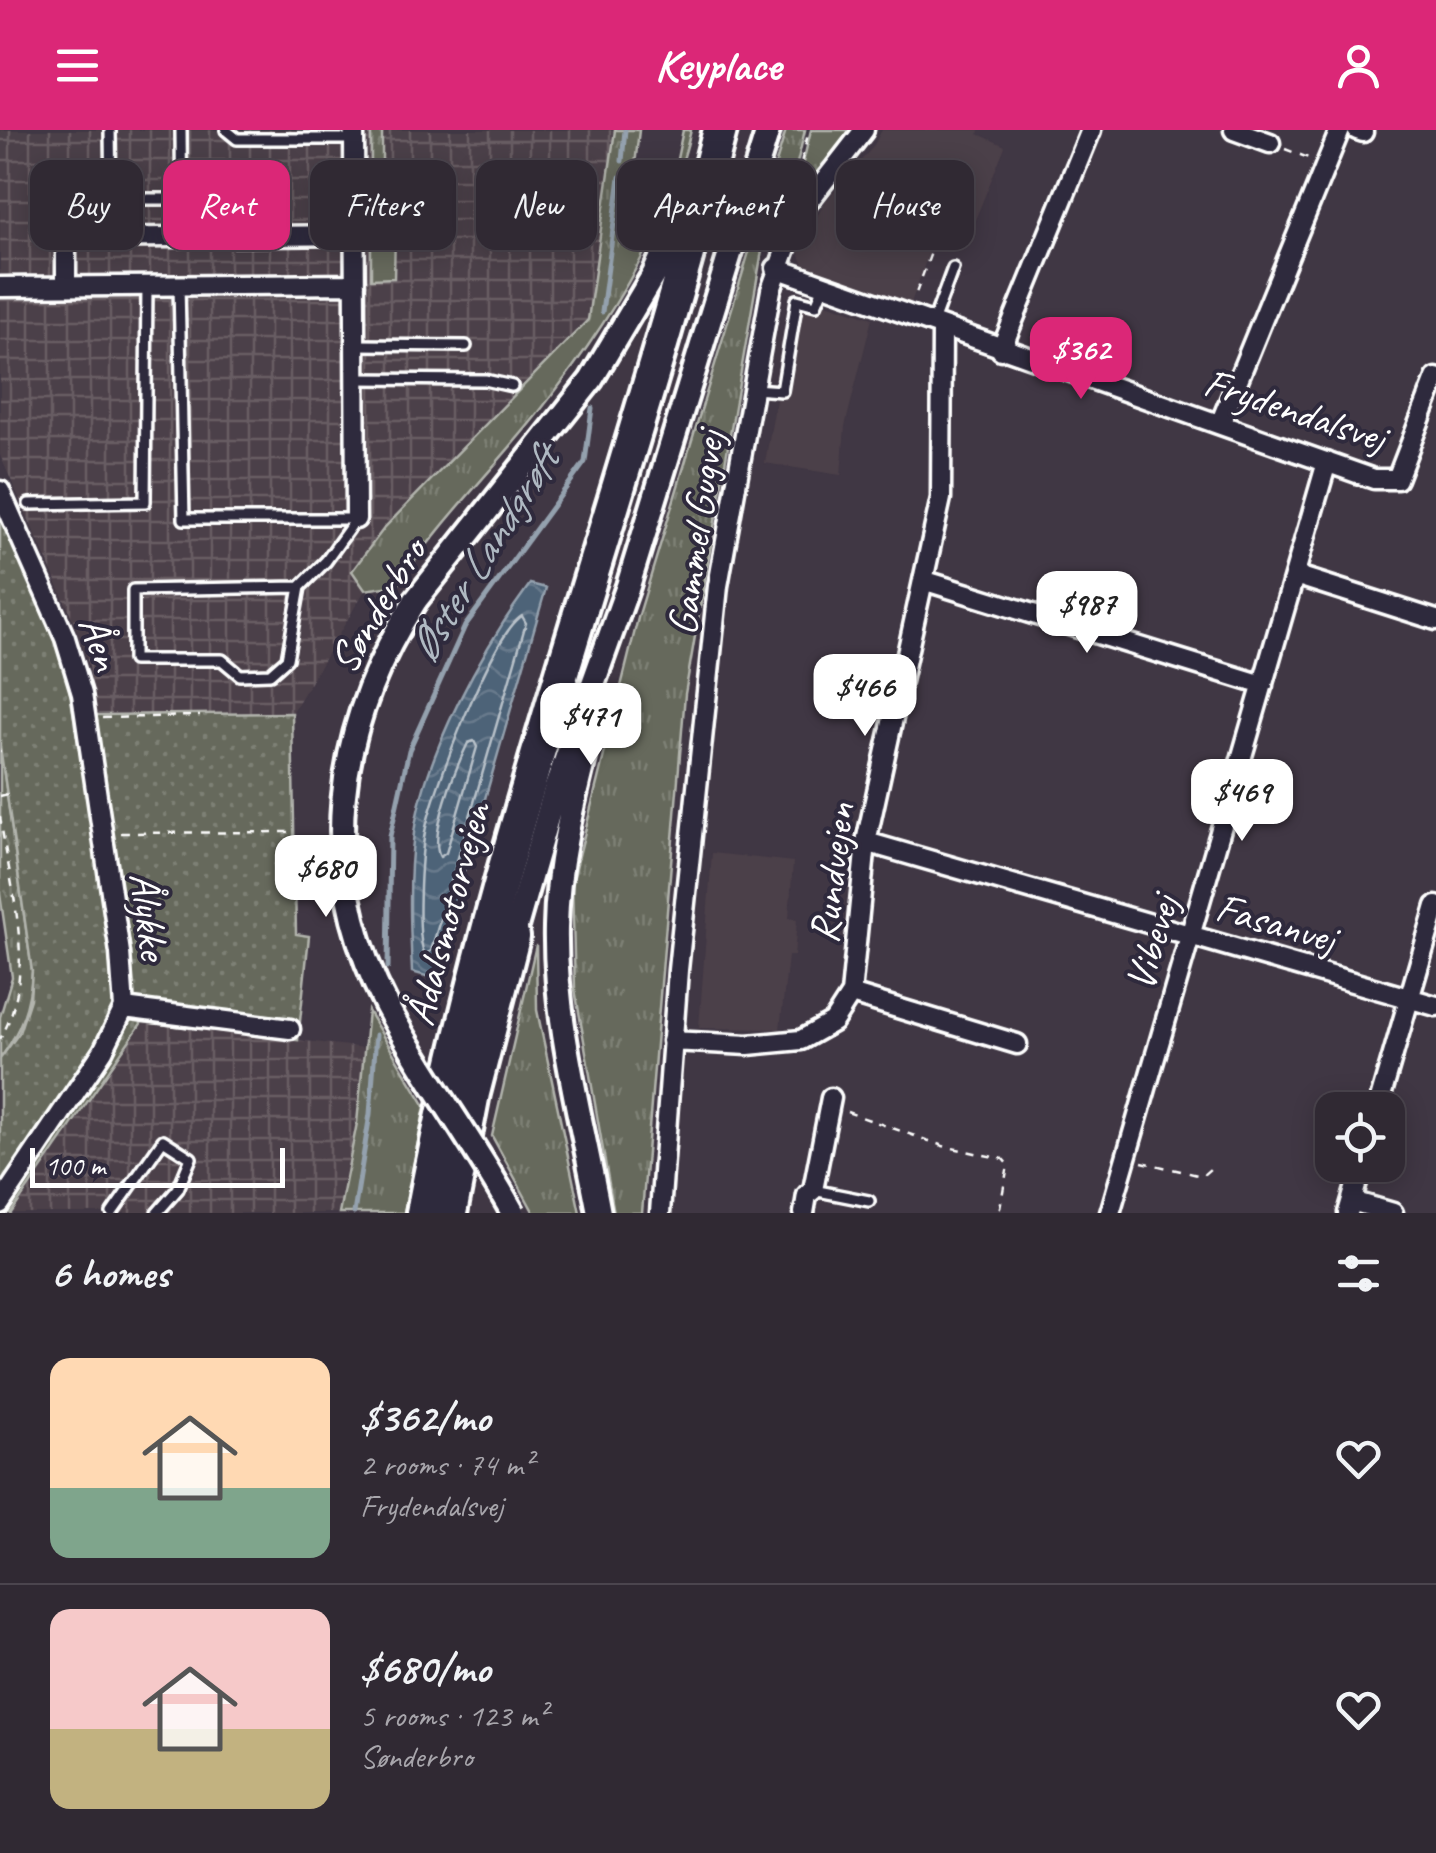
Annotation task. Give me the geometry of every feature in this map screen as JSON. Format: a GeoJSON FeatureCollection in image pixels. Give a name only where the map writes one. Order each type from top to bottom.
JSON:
{"type":"FeatureCollection","features":[{"type":"Feature","properties":{"kind":"highway","name":"Ådalsmotorvejen"},"geometry":{"type":"LineString","coordinates":[[423,1213],[456,1052],[504,862],[692,239],[719,130]]}},
{"type":"Feature","properties":{"kind":"highway"},"geometry":{"type":"LineString","coordinates":[[450,1213],[473,1093],[512,936]]}},
{"type":"Feature","properties":{"kind":"street","name":"Sønderbro"},"geometry":{"type":"LineString","coordinates":[[513,1213],[385,1004],[362,946],[347,888],[341,826],[351,743],[372,678],[415,601],[591,380],[654,274],[719,130]]}},
{"type":"Feature","properties":{"kind":"street"},"geometry":{"type":"LineString","coordinates":[[750,160],[756,130]]}},
{"type":"Feature","properties":{"kind":"street"},"geometry":{"type":"LineString","coordinates":[[759,160],[768,130]]}},
{"type":"Feature","properties":{"kind":"street","name":"Gammel Gugvej"},"geometry":{"type":"LineString","coordinates":[[660,1213],[672,1041],[718,586],[753,390],[776,268],[806,202],[864,130]]}},
{"type":"Feature","properties":{"kind":"street"},"geometry":{"type":"LineString","coordinates":[[1001,350],[1091,130]]}},
{"type":"Feature","properties":{"kind":"street"},"geometry":{"type":"LineString","coordinates":[[1234,130],[1270,143]]}},
{"type":"Feature","properties":{"kind":"street"},"geometry":{"type":"LineString","coordinates":[[1220,424],[1340,130]]}},
{"type":"Feature","properties":{"kind":"street"},"geometry":{"type":"LineString","coordinates":[[354,134],[354,160]]}},
{"type":"Feature","properties":{"kind":"street"},"geometry":{"type":"LineString","coordinates":[[66,286],[66,247],[75,238],[163,236]]}},
{"type":"Feature","properties":{"kind":"street"},"geometry":{"type":"LineString","coordinates":[[355,250],[356,518]]}},
{"type":"Feature","properties":{"kind":"street"},"geometry":{"type":"LineString","coordinates":[[512,936],[556,790],[628,586],[731,250]]}},
{"type":"Feature","properties":{"kind":"street","name":"Frydendalsvej"},"geometry":{"type":"LineString","coordinates":[[776,268],[1374,479],[1397,479],[1436,378]]}},
{"type":"Feature","properties":{"kind":"street"},"geometry":{"type":"LineString","coordinates":[[0,287],[355,284]]}},
{"type":"Feature","properties":{"kind":"street","name":"Rundvejen"},"geometry":{"type":"LineString","coordinates":[[672,1041],[748,1045],[801,1040],[833,1022],[851,994],[866,842],[942,498],[937,327]]}},
{"type":"Feature","properties":{"kind":"street","name":"Vibevej"},"geometry":{"type":"LineString","coordinates":[[1110,1213],[1327,462]]}},
{"type":"Feature","properties":{"kind":"street","name":"Åen"},"geometry":{"type":"LineString","coordinates":[[0,491],[65,638],[86,719],[102,829]]}},
{"type":"Feature","properties":{"kind":"street"},"geometry":{"type":"LineString","coordinates":[[1295,574],[1436,620]]}},
{"type":"Feature","properties":{"kind":"street"},"geometry":{"type":"LineString","coordinates":[[926,581],[1263,685]]}},
{"type":"Feature","properties":{"kind":"street"},"geometry":{"type":"LineString","coordinates":[[599,1213],[562,1009],[556,913],[574,796],[628,586]]}},
{"type":"Feature","properties":{"kind":"street","name":"Ålykke"},"geometry":{"type":"LineString","coordinates":[[0,1204],[102,1051],[124,1008],[102,829]]}},
{"type":"Feature","properties":{"kind":"street","name":"Fasanvej"},"geometry":{"type":"LineString","coordinates":[[866,842],[1436,1006]]}},
{"type":"Feature","properties":{"kind":"street"},"geometry":{"type":"LineString","coordinates":[[1383,1092],[1436,906]]}},
{"type":"Feature","properties":{"kind":"street"},"geometry":{"type":"LineString","coordinates":[[851,994],[1017,1044]]}},
{"type":"Feature","properties":{"kind":"street","name":"Ålykke"},"geometry":{"type":"LineString","coordinates":[[124,1008],[290,1030]]}},
{"type":"Feature","properties":{"kind":"street"},"geometry":{"type":"LineString","coordinates":[[804,1213],[807,1195],[814,1190],[830,1098]]}},
{"type":"Feature","properties":{"kind":"street"},"geometry":{"type":"LineString","coordinates":[[1357,1182],[1350,1207],[1393,1213]]}},
{"type":"Feature","properties":{"kind":"lane"},"geometry":{"type":"LineString","coordinates":[[110,130],[111,198],[163,198]]}},
{"type":"Feature","properties":{"kind":"lane"},"geometry":{"type":"LineString","coordinates":[[181,130],[181,160]]}},
{"type":"Feature","properties":{"kind":"lane"},"geometry":{"type":"LineString","coordinates":[[226,130],[238,139],[354,134]]}},
{"type":"Feature","properties":{"kind":"lane"},"geometry":{"type":"LineString","coordinates":[[937,327],[953,268]]}},
{"type":"Feature","properties":{"kind":"lane"},"geometry":{"type":"LineString","coordinates":[[29,504],[145,502],[147,286]]}},
{"type":"Feature","properties":{"kind":"lane"},"geometry":{"type":"LineString","coordinates":[[179,286],[184,519],[356,518]]}},
{"type":"Feature","properties":{"kind":"lane"},"geometry":{"type":"LineString","coordinates":[[753,390],[782,391],[797,300],[816,305],[824,286]]}},
{"type":"Feature","properties":{"kind":"lane"},"geometry":{"type":"LineString","coordinates":[[356,345],[466,346]]}},
{"type":"Feature","properties":{"kind":"lane"},"geometry":{"type":"LineString","coordinates":[[356,379],[485,380],[512,386]]}},
{"type":"Feature","properties":{"kind":"lane"},"geometry":{"type":"LineString","coordinates":[[300,586],[134,590],[133,660],[222,660],[240,674],[270,674],[287,659],[300,586],[326,561],[356,518]]}},
{"type":"Feature","properties":{"kind":"lane"},"geometry":{"type":"LineString","coordinates":[[112,1213],[163,1140],[191,1158],[178,1189],[157,1213]]}},
{"type":"Feature","properties":{"kind":"lane"},"geometry":{"type":"LineString","coordinates":[[814,1190],[869,1202]]}},
{"type":"Feature","properties":{"kind":"path"},"geometry":{"type":"LineString","coordinates":[[801,160],[808,130]]}},
{"type":"Feature","properties":{"kind":"path"},"geometry":{"type":"LineString","coordinates":[[1270,143],[1325,165]]}},
{"type":"Feature","properties":{"kind":"path"},"geometry":{"type":"LineString","coordinates":[[908,316],[932,250]]}},
{"type":"Feature","properties":{"kind":"path"},"geometry":{"type":"LineString","coordinates":[[86,719],[200,716]]}},
{"type":"Feature","properties":{"kind":"path"},"geometry":{"type":"LineString","coordinates":[[0,796],[8,794]]}},
{"type":"Feature","properties":{"kind":"path"},"geometry":{"type":"LineString","coordinates":[[0,816],[21,975],[15,1008],[0,1039]]}},
{"type":"Feature","properties":{"kind":"path","name":"Ålykke"},"geometry":{"type":"LineString","coordinates":[[102,829],[289,832]]}},
{"type":"Feature","properties":{"kind":"path"},"geometry":{"type":"LineString","coordinates":[[2,831],[13,830]]}},
{"type":"Feature","properties":{"kind":"path"},"geometry":{"type":"LineString","coordinates":[[10,885],[20,884]]}},
{"type":"Feature","properties":{"kind":"path"},"geometry":{"type":"LineString","coordinates":[[18,937],[28,936]]}},
{"type":"Feature","properties":{"kind":"path"},"geometry":{"type":"LineString","coordinates":[[21,975],[32,976]]}},
{"type":"Feature","properties":{"kind":"path"},"geometry":{"type":"LineString","coordinates":[[849,1113],[854,1118],[939,1141],[942,1146],[1003,1159],[1008,1166],[998,1213]]}},
{"type":"Feature","properties":{"kind":"path"},"geometry":{"type":"LineString","coordinates":[[1126,1158],[1202,1176],[1210,1168]]}},
{"type":"Feature","properties":{"kind":"shaded area"},"geometry":{"type":"Polygon","coordinates":[[[0,130],[615,130],[588,320],[385,527],[352,571],[365,590],[292,713],[96,715],[89,666],[74,622],[0,455],[0,130]]]}},
{"type":"Feature","properties":{"kind":"shaded area"},"geometry":{"type":"Polygon","coordinates":[[[882,130],[979,130],[978,134],[1005,146],[974,222],[974,160],[862,160],[882,130]]]}},
{"type":"Feature","properties":{"kind":"shaded area"},"geometry":{"type":"Polygon","coordinates":[[[836,189],[836,250],[930,250],[911,303],[805,267],[798,251],[816,250],[816,218],[836,189]]]}},
{"type":"Feature","properties":{"kind":"shaded area"},"geometry":{"type":"Polygon","coordinates":[[[795,293],[872,318],[845,426],[841,475],[765,463],[795,293]]]}},
{"type":"Feature","properties":{"kind":"shaded area"},"geometry":{"type":"Polygon","coordinates":[[[712,853],[793,862],[789,918],[797,919],[794,956],[788,956],[780,1029],[699,1028],[712,853]]]}},
{"type":"Feature","properties":{"kind":"shaded area"},"geometry":{"type":"Polygon","coordinates":[[[142,1022],[365,1048],[357,1123],[339,1213],[11,1213],[142,1022]]]}},
{"type":"Feature","properties":{"kind":"green space"},"geometry":{"type":"Polygon","coordinates":[[[371,130],[382,130],[382,160],[371,160],[371,130]]]}},
{"type":"Feature","properties":{"kind":"green space"},"geometry":{"type":"Polygon","coordinates":[[[615,130],[639,130],[636,160],[617,160],[617,250],[646,250],[609,314],[563,381],[398,585],[365,590],[352,571],[385,527],[588,320],[615,130]]]}},
{"type":"Feature","properties":{"kind":"green space"},"geometry":{"type":"Polygon","coordinates":[[[683,130],[691,130],[682,160],[677,160],[683,130]]]}},
{"type":"Feature","properties":{"kind":"green space"},"geometry":{"type":"Polygon","coordinates":[[[786,130],[805,130],[798,160],[777,160],[786,130]]]}},
{"type":"Feature","properties":{"kind":"green space"},"geometry":{"type":"Polygon","coordinates":[[[811,130],[853,130],[816,176],[816,160],[804,160],[811,130]]]}},
{"type":"Feature","properties":{"kind":"green space"},"geometry":{"type":"Polygon","coordinates":[[[371,250],[395,250],[394,278],[371,279],[371,250]]]}},
{"type":"Feature","properties":{"kind":"green space"},"geometry":{"type":"Polygon","coordinates":[[[750,250],[762,250],[685,694],[642,1213],[614,1213],[575,989],[572,884],[638,618],[750,250]]]}},
{"type":"Feature","properties":{"kind":"green space"},"geometry":{"type":"Polygon","coordinates":[[[0,513],[66,669],[92,827],[107,825],[92,721],[97,721],[96,715],[292,713],[296,934],[309,936],[298,1040],[142,1022],[11,1213],[0,1213],[0,1059],[19,1033],[30,999],[32,971],[0,746],[0,513]]]}},
{"type":"Feature","properties":{"kind":"green space"},"geometry":{"type":"Polygon","coordinates":[[[0,746],[32,971],[23,1017],[0,1059],[0,1017],[12,977],[0,894],[0,746]]]}},
{"type":"Feature","properties":{"kind":"green space"},"geometry":{"type":"Polygon","coordinates":[[[536,945],[537,1010],[580,1213],[534,1213],[492,1136],[536,945]]]}},
{"type":"Feature","properties":{"kind":"green space"},"geometry":{"type":"Polygon","coordinates":[[[368,1011],[425,1106],[404,1213],[339,1213],[357,1123],[368,1011]]]}},
{"type":"Feature","properties":{"kind":"water"},"geometry":{"type":"Polygon","coordinates":[[[530,584],[546,588],[433,978],[412,972],[411,867],[420,802],[458,703],[493,639],[530,584]]]}},
{"type":"Feature","properties":{"kind":"waterway","name":"Øster Landgrøft"},"geometry":{"type":"LineString","coordinates":[[622,160],[625,130]]}},
{"type":"Feature","properties":{"kind":"waterway","name":"Øster Landgrøft"},"geometry":{"type":"LineString","coordinates":[[602,312],[617,200]]}},
{"type":"Feature","properties":{"kind":"waterway","name":"Øster Landgrøft"},"geometry":{"type":"LineString","coordinates":[[388,967],[390,836],[409,750],[465,626],[585,462],[592,408]]}},
{"type":"Feature","properties":{"kind":"waterway","name":"Øster Landgrøft"},"geometry":{"type":"LineString","coordinates":[[354,1213],[370,1114],[376,1035]]}}]}
